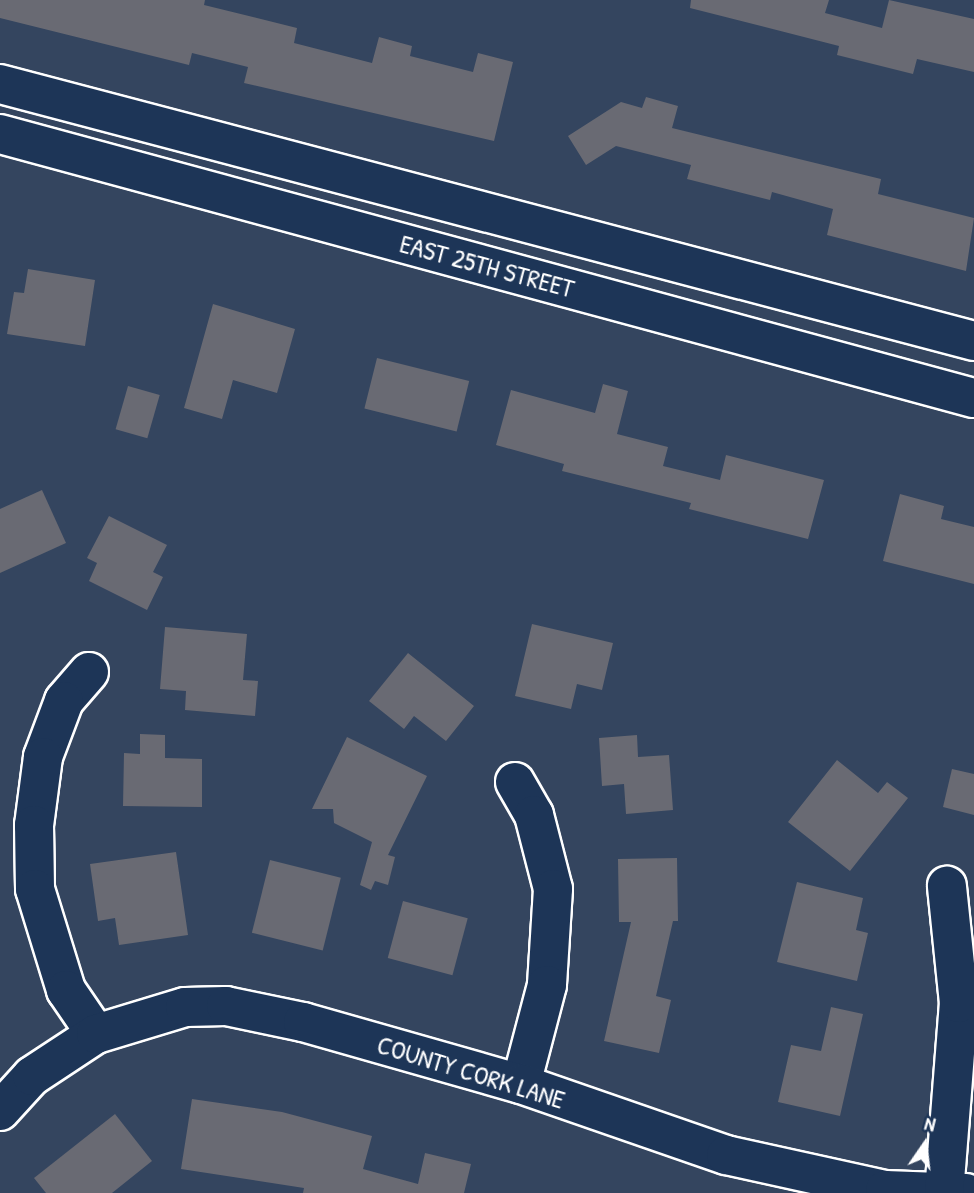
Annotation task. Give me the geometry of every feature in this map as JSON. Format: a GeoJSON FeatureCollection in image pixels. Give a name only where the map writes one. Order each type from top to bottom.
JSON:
{"type":"FeatureCollection","features":[{"type":"Feature","properties":{"kind":"street","name":"EAST 25TH STREET"},"geometry":{"type":"LineString","coordinates":[[0,84],[974,341]]}},
{"type":"Feature","properties":{"kind":"street","name":"EAST 25TH STREET"},"geometry":{"type":"LineString","coordinates":[[0,134],[974,398]]}},
{"type":"Feature","properties":{"kind":"street"},"geometry":{"type":"LineString","coordinates":[[89,672],[64,701],[43,757],[34,825],[35,889],[66,990],[96,1034]]}},
{"type":"Feature","properties":{"kind":"street"},"geometry":{"type":"LineString","coordinates":[[515,782],[534,815],[553,888],[547,985],[521,1084]]}},
{"type":"Feature","properties":{"kind":"street"},"geometry":{"type":"LineString","coordinates":[[947,886],[960,1003],[951,1192]]}},
{"type":"Feature","properties":{"kind":"street","name":"COUNTY CORK LANE"},"geometry":{"type":"LineString","coordinates":[[0,1111],[32,1076],[96,1034],[186,1007],[226,1006],[303,1022],[521,1084],[726,1155],[885,1190],[951,1192]]}},
{"type":"Feature","properties":{"kind":"building"},"geometry":{"type":"Polygon","coordinates":[[[0,0],[205,0],[204,5],[297,28],[294,43],[372,63],[379,37],[412,46],[410,56],[473,72],[478,53],[513,62],[494,141],[244,83],[248,67],[192,53],[189,65],[0,18],[0,0]]]}},
{"type":"Feature","properties":{"kind":"building"},"geometry":{"type":"Polygon","coordinates":[[[691,0],[829,0],[825,13],[882,28],[889,0],[974,19],[974,72],[917,59],[913,74],[837,55],[839,46],[690,8],[691,0]]]}},
{"type":"Feature","properties":{"kind":"building"},"geometry":{"type":"Polygon","coordinates":[[[646,97],[678,106],[672,128],[881,179],[878,194],[974,218],[966,271],[827,235],[833,209],[772,192],[770,200],[687,179],[691,165],[616,146],[586,165],[568,136],[621,102],[642,108],[646,97]]]}},
{"type":"Feature","properties":{"kind":"building"},"geometry":{"type":"Polygon","coordinates":[[[28,269],[95,280],[85,346],[7,334],[14,292],[24,293],[28,269]]]}},
{"type":"Feature","properties":{"kind":"building"},"geometry":{"type":"Polygon","coordinates":[[[213,304],[295,329],[277,393],[233,380],[222,419],[184,408],[213,304]]]}},
{"type":"Feature","properties":{"kind":"building"},"geometry":{"type":"Polygon","coordinates":[[[377,358],[469,381],[457,431],[364,408],[377,358]]]}},
{"type":"Feature","properties":{"kind":"building"},"geometry":{"type":"Polygon","coordinates":[[[603,384],[628,391],[617,434],[668,447],[663,466],[720,480],[726,455],[824,480],[808,539],[689,509],[691,503],[562,471],[564,464],[496,445],[511,390],[595,413],[603,384]]]}},
{"type":"Feature","properties":{"kind":"building"},"geometry":{"type":"Polygon","coordinates":[[[128,386],[160,395],[147,438],[116,429],[128,386]]]}},
{"type":"Feature","properties":{"kind":"building"},"geometry":{"type":"Polygon","coordinates":[[[42,490],[66,543],[0,573],[0,509],[42,490]]]}},
{"type":"Feature","properties":{"kind":"building"},"geometry":{"type":"Polygon","coordinates":[[[900,494],[944,506],[941,519],[974,527],[974,584],[883,561],[900,494]]]}},
{"type":"Feature","properties":{"kind":"building"},"geometry":{"type":"Polygon","coordinates":[[[109,516],[167,545],[153,572],[163,577],[147,610],[89,581],[97,563],[87,558],[109,516]]]}},
{"type":"Feature","properties":{"kind":"building"},"geometry":{"type":"Polygon","coordinates":[[[532,624],[613,643],[602,690],[577,684],[571,709],[515,696],[532,624]]]}},
{"type":"Feature","properties":{"kind":"building"},"geometry":{"type":"Polygon","coordinates":[[[165,627],[247,634],[243,680],[258,681],[255,716],[185,710],[186,691],[160,689],[165,627]]]}},
{"type":"Feature","properties":{"kind":"building"},"geometry":{"type":"Polygon","coordinates":[[[408,653],[474,706],[446,741],[414,716],[404,729],[369,701],[408,653]]]}},
{"type":"Feature","properties":{"kind":"building"},"geometry":{"type":"Polygon","coordinates":[[[140,734],[165,735],[165,758],[202,759],[202,807],[123,806],[124,753],[140,754],[140,734]]]}},
{"type":"Feature","properties":{"kind":"building"},"geometry":{"type":"Polygon","coordinates":[[[637,735],[638,757],[669,755],[673,810],[626,814],[624,784],[602,786],[599,738],[637,735]]]}},
{"type":"Feature","properties":{"kind":"building"},"geometry":{"type":"Polygon","coordinates":[[[347,737],[427,776],[388,855],[395,857],[388,885],[375,881],[371,890],[360,885],[372,842],[334,823],[333,809],[312,809],[347,737]]]}},
{"type":"Feature","properties":{"kind":"building"},"geometry":{"type":"Polygon","coordinates":[[[837,760],[878,793],[887,782],[908,798],[850,871],[788,822],[837,760]]]}},
{"type":"Feature","properties":{"kind":"building"},"geometry":{"type":"Polygon","coordinates":[[[952,769],[974,774],[974,815],[943,807],[952,769]]]}},
{"type":"Feature","properties":{"kind":"building"},"geometry":{"type":"Polygon","coordinates":[[[176,852],[188,935],[119,945],[115,918],[98,921],[90,864],[176,852]]]}},
{"type":"Feature","properties":{"kind":"building"},"geometry":{"type":"Polygon","coordinates":[[[677,858],[678,921],[673,921],[656,996],[671,1000],[659,1053],[604,1041],[631,922],[619,922],[618,859],[677,858]]]}},
{"type":"Feature","properties":{"kind":"building"},"geometry":{"type":"Polygon","coordinates":[[[270,860],[341,878],[323,950],[252,933],[270,860]]]}},
{"type":"Feature","properties":{"kind":"building"},"geometry":{"type":"Polygon","coordinates":[[[797,882],[863,898],[856,930],[868,933],[857,981],[777,962],[797,882]]]}},
{"type":"Feature","properties":{"kind":"building"},"geometry":{"type":"Polygon","coordinates":[[[403,901],[468,918],[452,975],[388,958],[403,901]]]}},
{"type":"Feature","properties":{"kind":"building"},"geometry":{"type":"Polygon","coordinates":[[[831,1007],[863,1014],[840,1116],[778,1102],[791,1045],[821,1051],[831,1007]]]}},
{"type":"Feature","properties":{"kind":"building"},"geometry":{"type":"Polygon","coordinates":[[[192,1099],[282,1112],[372,1136],[363,1169],[418,1184],[425,1153],[471,1164],[464,1193],[303,1193],[304,1188],[181,1169],[192,1099]]]}},
{"type":"Feature","properties":{"kind":"building"},"geometry":{"type":"Polygon","coordinates":[[[115,1114],[152,1161],[112,1193],[46,1193],[34,1178],[115,1114]]]}}]}
